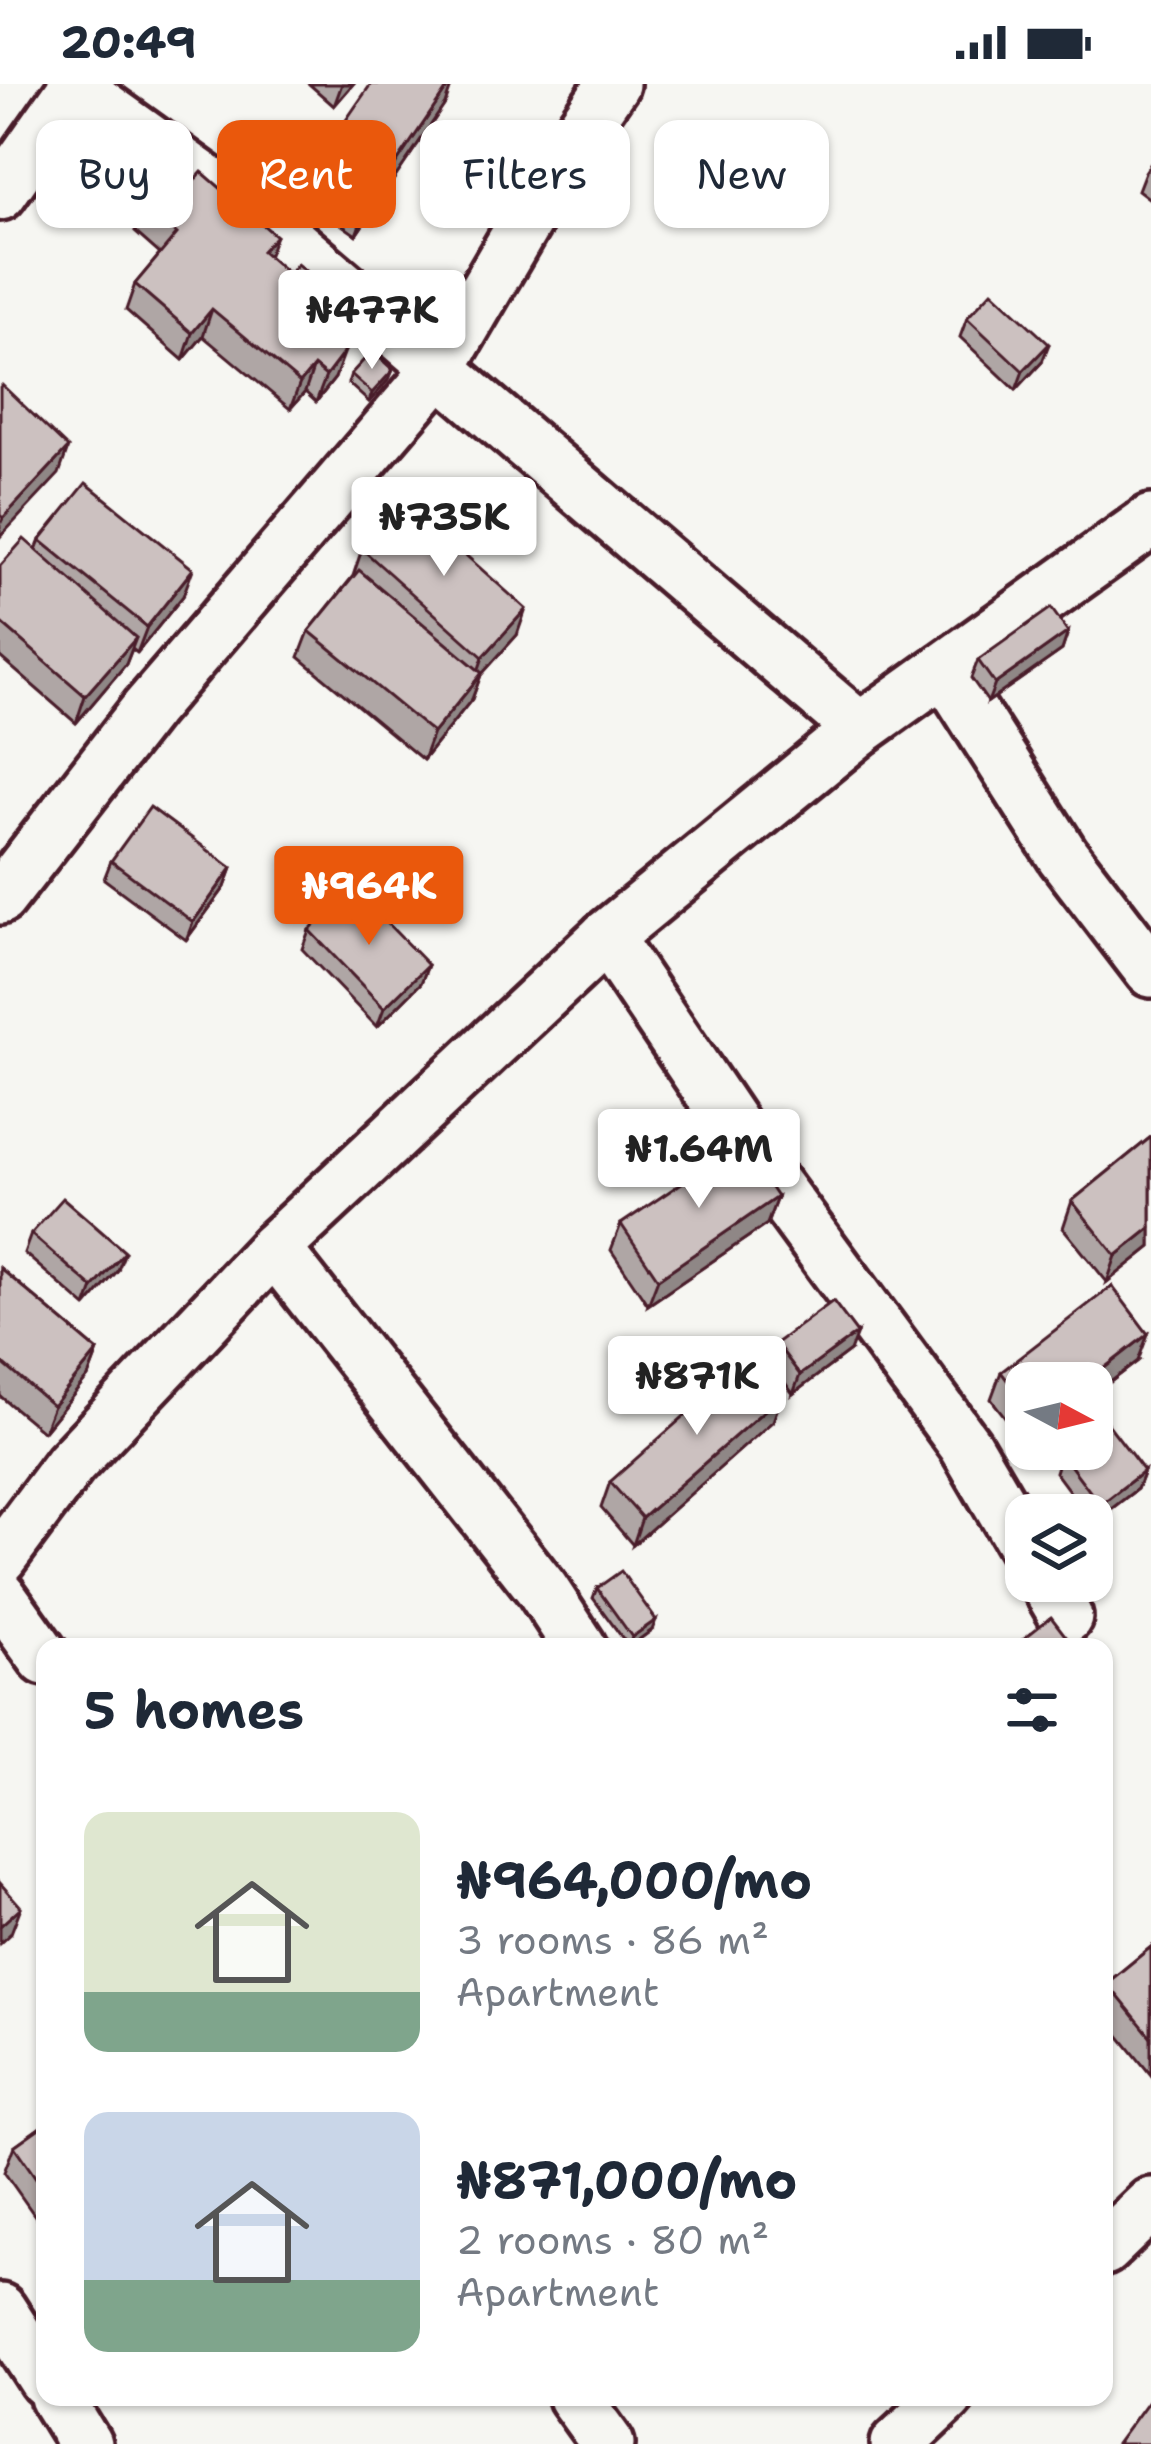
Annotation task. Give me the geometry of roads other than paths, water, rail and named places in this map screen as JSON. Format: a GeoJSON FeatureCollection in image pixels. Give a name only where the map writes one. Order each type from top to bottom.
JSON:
{"type":"FeatureCollection","features":[{"type":"Feature","properties":{"kind":"street"},"geometry":{"type":"LineString","coordinates":[[0,898],[148,707],[439,369],[568,149],[613,84]]}},
{"type":"Feature","properties":{"kind":"street"},"geometry":{"type":"LineString","coordinates":[[0,194],[76,85],[291,242],[860,729]]}},
{"type":"Feature","properties":{"kind":"street"},"geometry":{"type":"LineString","coordinates":[[0,1558],[70,1464],[274,1248],[606,938],[860,729],[1151,521]]}},
{"type":"Feature","properties":{"kind":"street"},"geometry":{"type":"LineString","coordinates":[[944,669],[1063,856],[1151,971]]}},
{"type":"Feature","properties":{"kind":"street"},"geometry":{"type":"LineString","coordinates":[[606,938],[761,1167],[965,1445],[1005,1513]]}},
{"type":"Feature","properties":{"kind":"street"},"geometry":{"type":"LineString","coordinates":[[274,1248],[542,1589],[574,1638]]}},
{"type":"Feature","properties":{"kind":"street"},"geometry":{"type":"LineString","coordinates":[[0,1596],[36,1646]]}},
{"type":"Feature","properties":{"kind":"street"},"geometry":{"type":"LineString","coordinates":[[1113,2240],[1151,2204]]}},
{"type":"Feature","properties":{"kind":"street"},"geometry":{"type":"LineString","coordinates":[[0,2310],[36,2366]]}},
{"type":"Feature","properties":{"kind":"street"},"geometry":{"type":"LineString","coordinates":[[62,2406],[86,2444]]}},
{"type":"Feature","properties":{"kind":"street"},"geometry":{"type":"LineString","coordinates":[[581,2406],[608,2444]]}},
{"type":"Feature","properties":{"kind":"street"},"geometry":{"type":"LineString","coordinates":[[897,2444],[937,2406]]}}]}
